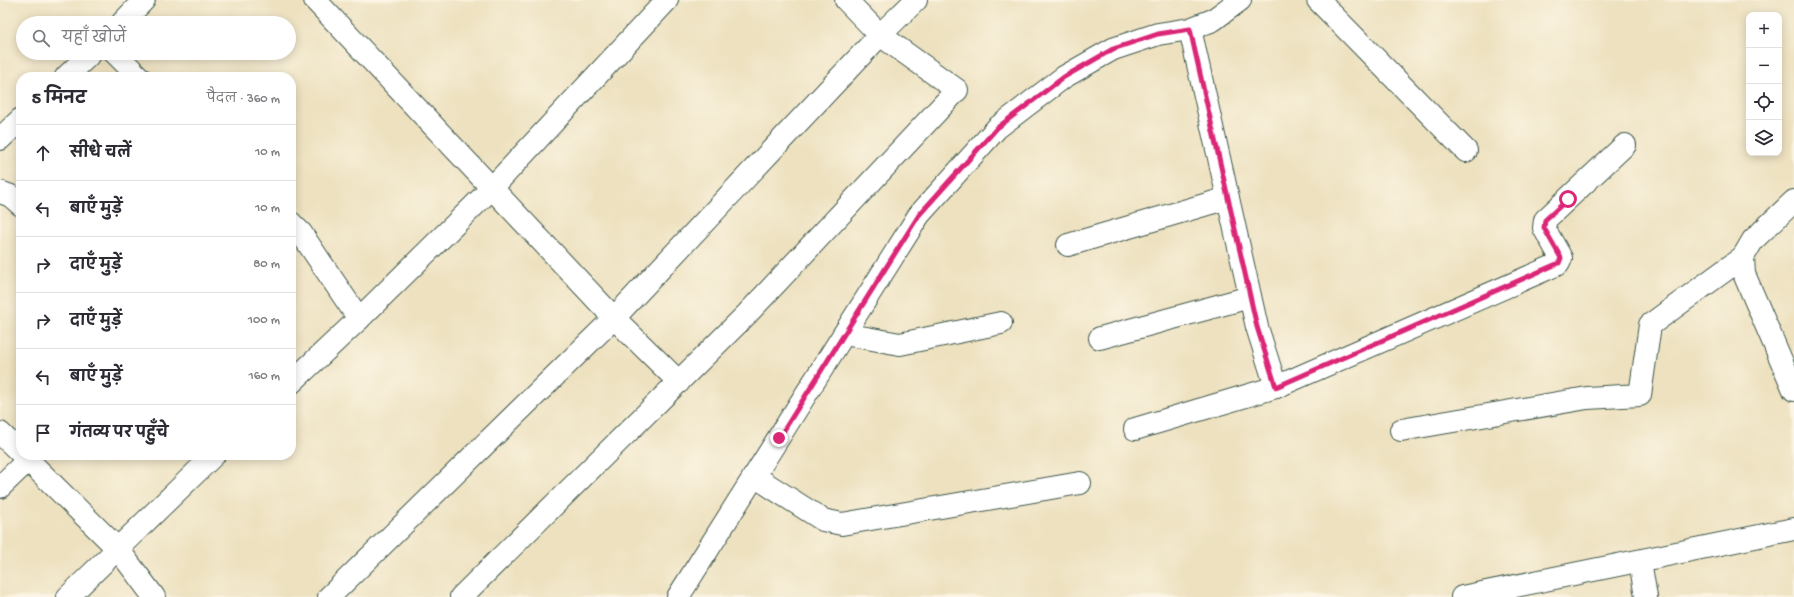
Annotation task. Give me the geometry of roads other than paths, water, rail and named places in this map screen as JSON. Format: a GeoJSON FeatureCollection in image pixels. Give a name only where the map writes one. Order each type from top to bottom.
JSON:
{"type":"FeatureCollection","features":[{"type":"Feature","properties":{"kind":"street"},"geometry":{"type":"LineString","coordinates":[[129,16],[144,0]]}},
{"type":"Feature","properties":{"kind":"street"},"geometry":{"type":"LineString","coordinates":[[315,0],[614,318],[679,382]]}},
{"type":"Feature","properties":{"kind":"street"},"geometry":{"type":"LineString","coordinates":[[296,378],[359,319],[492,188],[667,0]]}},
{"type":"Feature","properties":{"kind":"street"},"geometry":{"type":"LineString","coordinates":[[461,597],[747,314],[957,90],[880,35],[846,0]]}},
{"type":"Feature","properties":{"kind":"street"},"geometry":{"type":"LineString","coordinates":[[329,597],[614,318],[880,35],[916,0]]}},
{"type":"Feature","properties":{"kind":"street"},"geometry":{"type":"LineString","coordinates":[[678,597],[919,215],[997,128],[1064,77],[1113,49],[1158,34],[1190,29],[1213,20],[1240,0]]}},
{"type":"Feature","properties":{"kind":"street"},"geometry":{"type":"LineString","coordinates":[[1318,0],[1466,152]]}},
{"type":"Feature","properties":{"kind":"street"},"geometry":{"type":"LineString","coordinates":[[1190,29],[1257,327],[1276,387]]}},
{"type":"Feature","properties":{"kind":"street"},"geometry":{"type":"LineString","coordinates":[[71,72],[84,60]]}},
{"type":"Feature","properties":{"kind":"street"},"geometry":{"type":"LineString","coordinates":[[122,60],[134,72]]}},
{"type":"Feature","properties":{"kind":"street"},"geometry":{"type":"LineString","coordinates":[[0,139],[16,124]]}},
{"type":"Feature","properties":{"kind":"street"},"geometry":{"type":"LineString","coordinates":[[1135,429],[1276,387],[1559,263],[1561,258],[1544,228],[1545,220],[1625,146]]}},
{"type":"Feature","properties":{"kind":"street"},"geometry":{"type":"LineString","coordinates":[[0,192],[11,196],[16,200]]}},
{"type":"Feature","properties":{"kind":"street"},"geometry":{"type":"LineString","coordinates":[[1068,245],[1228,198]]}},
{"type":"Feature","properties":{"kind":"street"},"geometry":{"type":"LineString","coordinates":[[1401,430],[1587,398],[1640,395],[1650,325],[1743,257],[1753,240],[1794,201]]}},
{"type":"Feature","properties":{"kind":"street"},"geometry":{"type":"LineString","coordinates":[[296,228],[301,233],[359,319]]}},
{"type":"Feature","properties":{"kind":"street"},"geometry":{"type":"LineString","coordinates":[[1743,257],[1744,274],[1794,390]]}},
{"type":"Feature","properties":{"kind":"street"},"geometry":{"type":"LineString","coordinates":[[1100,338],[1250,297]]}},
{"type":"Feature","properties":{"kind":"street"},"geometry":{"type":"LineString","coordinates":[[844,334],[900,344],[1001,323]]}},
{"type":"Feature","properties":{"kind":"street"},"geometry":{"type":"LineString","coordinates":[[0,433],[16,448]]}},
{"type":"Feature","properties":{"kind":"street"},"geometry":{"type":"LineString","coordinates":[[0,487],[21,460]]}},
{"type":"Feature","properties":{"kind":"street"},"geometry":{"type":"LineString","coordinates":[[28,460],[118,549],[154,597]]}},
{"type":"Feature","properties":{"kind":"street"},"geometry":{"type":"LineString","coordinates":[[68,597],[209,460]]}},
{"type":"Feature","properties":{"kind":"street"},"geometry":{"type":"LineString","coordinates":[[754,476],[824,520],[842,524],[1080,483]]}},
{"type":"Feature","properties":{"kind":"street"},"geometry":{"type":"LineString","coordinates":[[1462,597],[1794,529]]}},
{"type":"Feature","properties":{"kind":"street"},"geometry":{"type":"LineString","coordinates":[[1640,561],[1646,597]]}}]}
